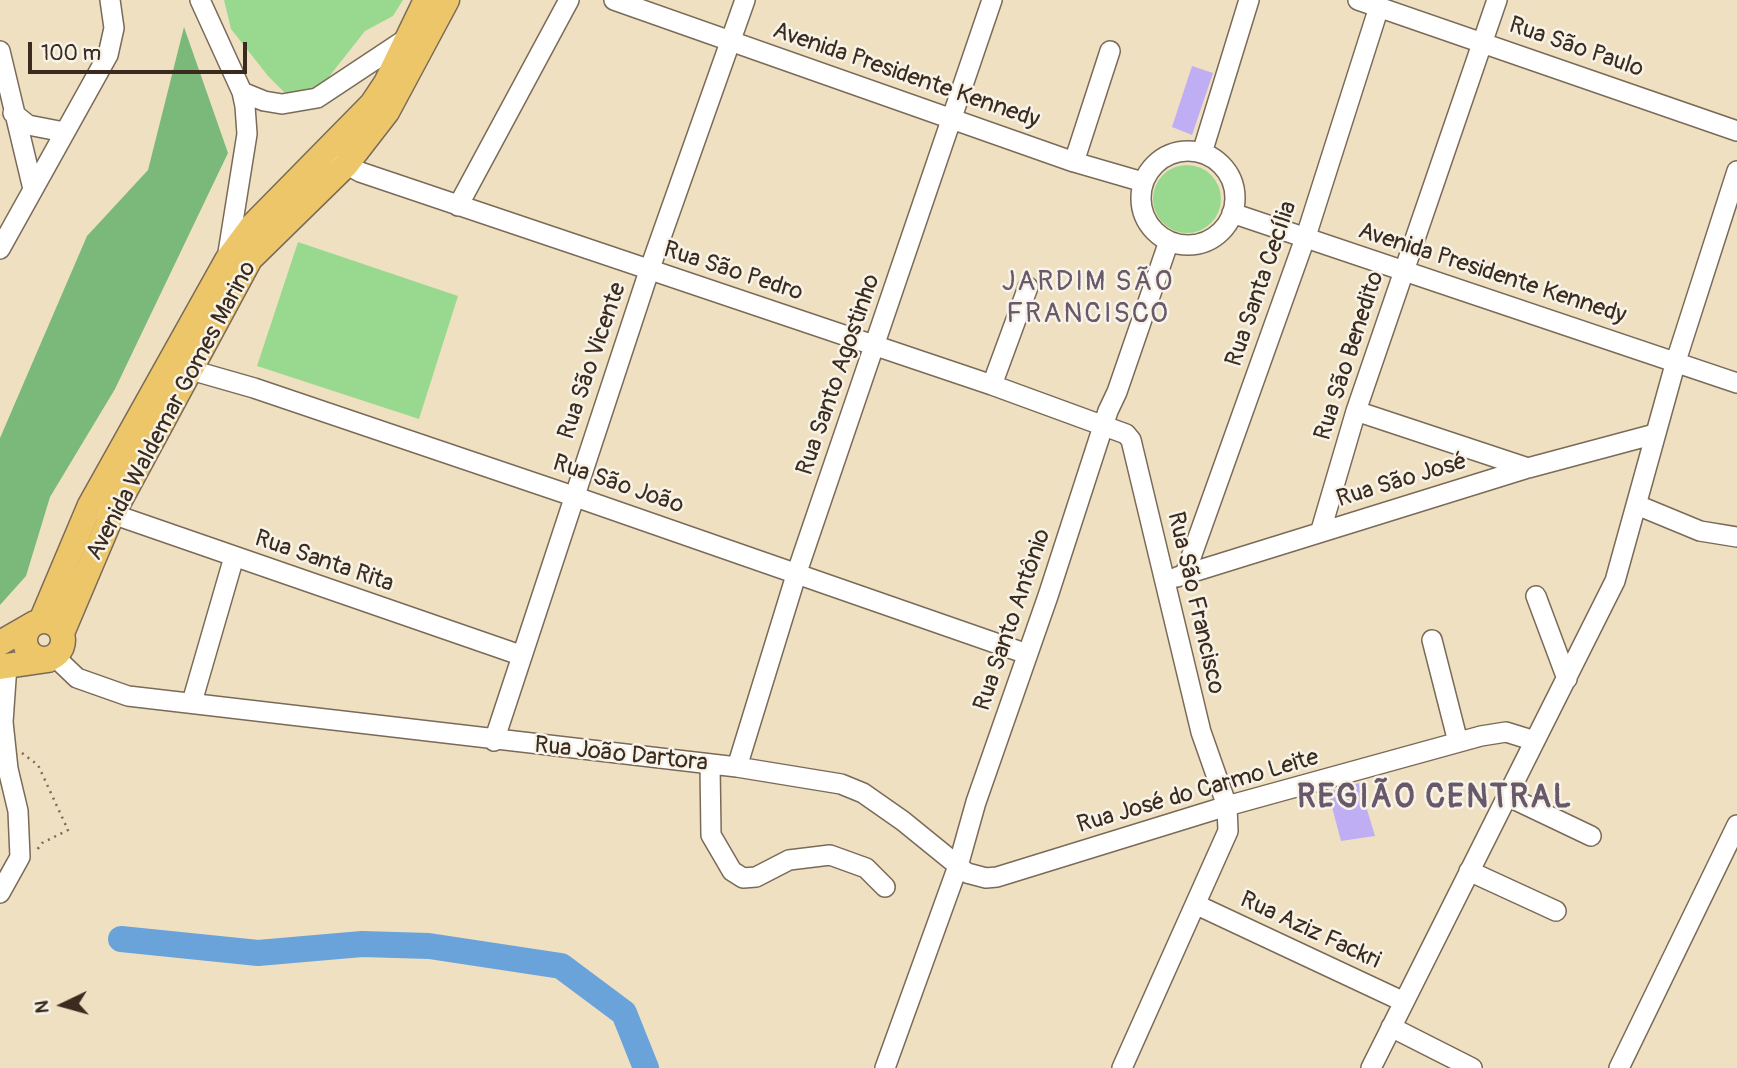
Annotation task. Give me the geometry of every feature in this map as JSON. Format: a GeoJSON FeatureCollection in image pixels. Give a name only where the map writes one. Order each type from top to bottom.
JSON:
{"type":"FeatureCollection","features":[{"type":"Feature","properties":{"kind":"main road","name":"Avenida Waldemar Gomes Marino"},"geometry":{"type":"LineString","coordinates":[[38,622],[180,367],[250,259],[337,159],[372,104],[426,0]]}},
{"type":"Feature","properties":{"kind":"main road","name":"Avenida Waldemar Gomes Marino"},"geometry":{"type":"LineString","coordinates":[[180,367],[227,260],[253,225],[337,159],[387,112],[447,0]]}},
{"type":"Feature","properties":{"kind":"main road","name":"Avenida Waldemar Gomes Marino"},"geometry":{"type":"LineString","coordinates":[[62,633],[101,510]]}},
{"type":"Feature","properties":{"kind":"main road"},"geometry":{"type":"LineString","coordinates":[[38,622],[26,636],[26,647],[33,656],[52,658]]}},
{"type":"Feature","properties":{"kind":"main road"},"geometry":{"type":"LineString","coordinates":[[38,622],[54,623],[62,633],[63,646],[52,658],[3,658],[38,622]]}},
{"type":"Feature","properties":{"kind":"street"},"geometry":{"type":"LineString","coordinates":[[0,249],[102,68],[113,42],[110,0]]}},
{"type":"Feature","properties":{"kind":"street"},"geometry":{"type":"LineString","coordinates":[[200,0],[242,92],[247,134],[227,260]]}},
{"type":"Feature","properties":{"kind":"street"},"geometry":{"type":"LineString","coordinates":[[458,206],[569,0]]}},
{"type":"Feature","properties":{"kind":"street","name":"Avenida Presidente Kennedy"},"geometry":{"type":"LineString","coordinates":[[614,0],[1074,162],[1143,182]]}},
{"type":"Feature","properties":{"kind":"street","name":"Rua São Vicente"},"geometry":{"type":"LineString","coordinates":[[494,741],[520,655],[649,271],[745,0]]}},
{"type":"Feature","properties":{"kind":"street","name":"Rua Santo Agostinho"},"geometry":{"type":"LineString","coordinates":[[737,768],[797,572],[992,0]]}},
{"type":"Feature","properties":{"kind":"street"},"geometry":{"type":"LineString","coordinates":[[1202,153],[1249,0]]}},
{"type":"Feature","properties":{"kind":"street","name":"Rua São Paulo"},"geometry":{"type":"LineString","coordinates":[[1358,0],[1737,131]]}},
{"type":"Feature","properties":{"kind":"street","name":"Rua São Benedito"},"geometry":{"type":"LineString","coordinates":[[1321,530],[1356,411],[1497,0]]}},
{"type":"Feature","properties":{"kind":"street","name":"Rua Santa Cecília"},"geometry":{"type":"LineString","coordinates":[[1185,574],[1304,239],[1379,7]]}},
{"type":"Feature","properties":{"kind":"street"},"geometry":{"type":"LineString","coordinates":[[242,92],[264,101],[282,104],[317,98],[409,37]]}},
{"type":"Feature","properties":{"kind":"street"},"geometry":{"type":"LineString","coordinates":[[0,51],[33,189]]}},
{"type":"Feature","properties":{"kind":"street"},"geometry":{"type":"LineString","coordinates":[[1074,162],[1110,51]]}},
{"type":"Feature","properties":{"kind":"street"},"geometry":{"type":"LineString","coordinates":[[13,113],[28,125],[64,132]]}},
{"type":"Feature","properties":{"kind":"street"},"geometry":{"type":"LineString","coordinates":[[1189,150],[1202,153],[1216,159],[1227,171],[1233,185],[1232,213],[1224,228],[1213,238],[1199,244],[1169,241],[1147,221],[1142,207],[1143,182],[1153,166],[1163,158],[1189,150]]}},
{"type":"Feature","properties":{"kind":"street","name":"Rua São Pedro"},"geometry":{"type":"LineString","coordinates":[[337,159],[360,173],[875,345],[1104,425]]}},
{"type":"Feature","properties":{"kind":"street"},"geometry":{"type":"LineString","coordinates":[[1370,1068],[1615,581],[1676,361],[1737,171]]}},
{"type":"Feature","properties":{"kind":"street","name":"Avenida Presidente Kennedy"},"geometry":{"type":"LineString","coordinates":[[1232,213],[1737,383]]}},
{"type":"Feature","properties":{"kind":"street","name":"Rua Santo Antônio"},"geometry":{"type":"LineString","coordinates":[[958,866],[976,802],[1169,241]]}},
{"type":"Feature","properties":{"kind":"street"},"geometry":{"type":"LineString","coordinates":[[992,385],[1028,287]]}},
{"type":"Feature","properties":{"kind":"street","name":"Rua São João"},"geometry":{"type":"LineString","coordinates":[[180,367],[254,388],[1027,653]]}},
{"type":"Feature","properties":{"kind":"street"},"geometry":{"type":"LineString","coordinates":[[1117,392],[1126,434]]}},
{"type":"Feature","properties":{"kind":"street"},"geometry":{"type":"LineString","coordinates":[[1356,411],[1528,468]]}},
{"type":"Feature","properties":{"kind":"street"},"geometry":{"type":"LineString","coordinates":[[1104,425],[1126,434]]}},
{"type":"Feature","properties":{"kind":"street","name":"Rua São Francisco"},"geometry":{"type":"LineString","coordinates":[[1126,434],[1131,440],[1201,732],[1227,806]]}},
{"type":"Feature","properties":{"kind":"street","name":"Rua São José"},"geometry":{"type":"LineString","coordinates":[[1165,581],[1321,530],[1528,468],[1656,434]]}},
{"type":"Feature","properties":{"kind":"street"},"geometry":{"type":"LineString","coordinates":[[1637,505],[1700,531],[1737,537]]}},
{"type":"Feature","properties":{"kind":"street","name":"Rua Santa Rita"},"geometry":{"type":"LineString","coordinates":[[101,510],[520,655]]}},
{"type":"Feature","properties":{"kind":"street"},"geometry":{"type":"LineString","coordinates":[[192,702],[234,557]]}},
{"type":"Feature","properties":{"kind":"street"},"geometry":{"type":"LineString","coordinates":[[1536,596],[1567,679]]}},
{"type":"Feature","properties":{"kind":"street"},"geometry":{"type":"LineString","coordinates":[[1432,640],[1458,742]]}},
{"type":"Feature","properties":{"kind":"street"},"geometry":{"type":"LineString","coordinates":[[0,893],[20,857],[19,811],[8,769],[3,722],[3,658]]}},
{"type":"Feature","properties":{"kind":"street","name":"Rua João Dartora"},"geometry":{"type":"LineString","coordinates":[[52,658],[76,678],[128,696],[737,768],[841,783],[863,793],[903,821],[958,866]]}},
{"type":"Feature","properties":{"kind":"street","name":"Rua José do Carmo Leite"},"geometry":{"type":"LineString","coordinates":[[958,866],[976,877],[997,877],[1227,806],[1458,742],[1506,732],[1535,741]]}},
{"type":"Feature","properties":{"kind":"street"},"geometry":{"type":"LineString","coordinates":[[710,765],[711,835],[732,871],[743,878],[755,877],[789,860],[830,855],[866,868],[885,887]]}},
{"type":"Feature","properties":{"kind":"street"},"geometry":{"type":"LineString","coordinates":[[1507,796],[1591,836]]}},
{"type":"Feature","properties":{"kind":"street"},"geometry":{"type":"LineString","coordinates":[[1122,1068],[1228,831],[1227,806]]}},
{"type":"Feature","properties":{"kind":"street"},"geometry":{"type":"LineString","coordinates":[[1619,1068],[1737,825]]}},
{"type":"Feature","properties":{"kind":"street"},"geometry":{"type":"LineString","coordinates":[[885,1068],[958,866]]}},
{"type":"Feature","properties":{"kind":"street"},"geometry":{"type":"LineString","coordinates":[[1469,871],[1556,911]]}},
{"type":"Feature","properties":{"kind":"street","name":"Rua Aziz Fackri"},"geometry":{"type":"LineString","coordinates":[[1197,905],[1402,1001]]}},
{"type":"Feature","properties":{"kind":"street"},"geometry":{"type":"LineString","coordinates":[[1391,1027],[1472,1068]]}},
{"type":"Feature","properties":{"kind":"green space"},"geometry":{"type":"Polygon","coordinates":[[[224,0],[403,0],[393,16],[365,31],[324,83],[302,95],[284,92],[268,76],[231,29],[224,0]]]}},
{"type":"Feature","properties":{"kind":"green space"},"geometry":{"type":"Polygon","coordinates":[[[184,27],[228,153],[115,389],[50,497],[26,576],[0,605],[0,438],[87,236],[148,170],[184,27]]]}},
{"type":"Feature","properties":{"kind":"green space"},"geometry":{"type":"Polygon","coordinates":[[[1187,165],[1200,168],[1211,175],[1218,186],[1221,199],[1218,212],[1211,223],[1200,230],[1187,233],[1174,230],[1163,223],[1156,212],[1153,199],[1156,186],[1163,175],[1174,168],[1187,165]]]}},
{"type":"Feature","properties":{"kind":"green space"},"geometry":{"type":"Polygon","coordinates":[[[298,242],[458,296],[419,419],[257,366],[298,242]]]}},
{"type":"Feature","properties":{"kind":"building"},"geometry":{"type":"Polygon","coordinates":[[[1192,66],[1213,73],[1192,135],[1172,127],[1192,66]]]}},
{"type":"Feature","properties":{"kind":"building"},"geometry":{"type":"Polygon","coordinates":[[[1359,783],[1375,836],[1341,841],[1328,792],[1359,783]]]}},
{"type":"Feature","properties":{"kind":"waterway"},"geometry":{"type":"LineString","coordinates":[[121,939],[258,953],[362,944],[429,946],[561,966],[624,1013],[646,1068]]}},
{"type":"Feature","properties":{"kind":"district","name":"JARDIM SÃO FRANCISCO"},"geometry":{"type":"Point","coordinates":[1088,299]}},
{"type":"Feature","properties":{"kind":"district","name":"REGIÃO CENTRAL"},"geometry":{"type":"Point","coordinates":[1435,799]}}]}
